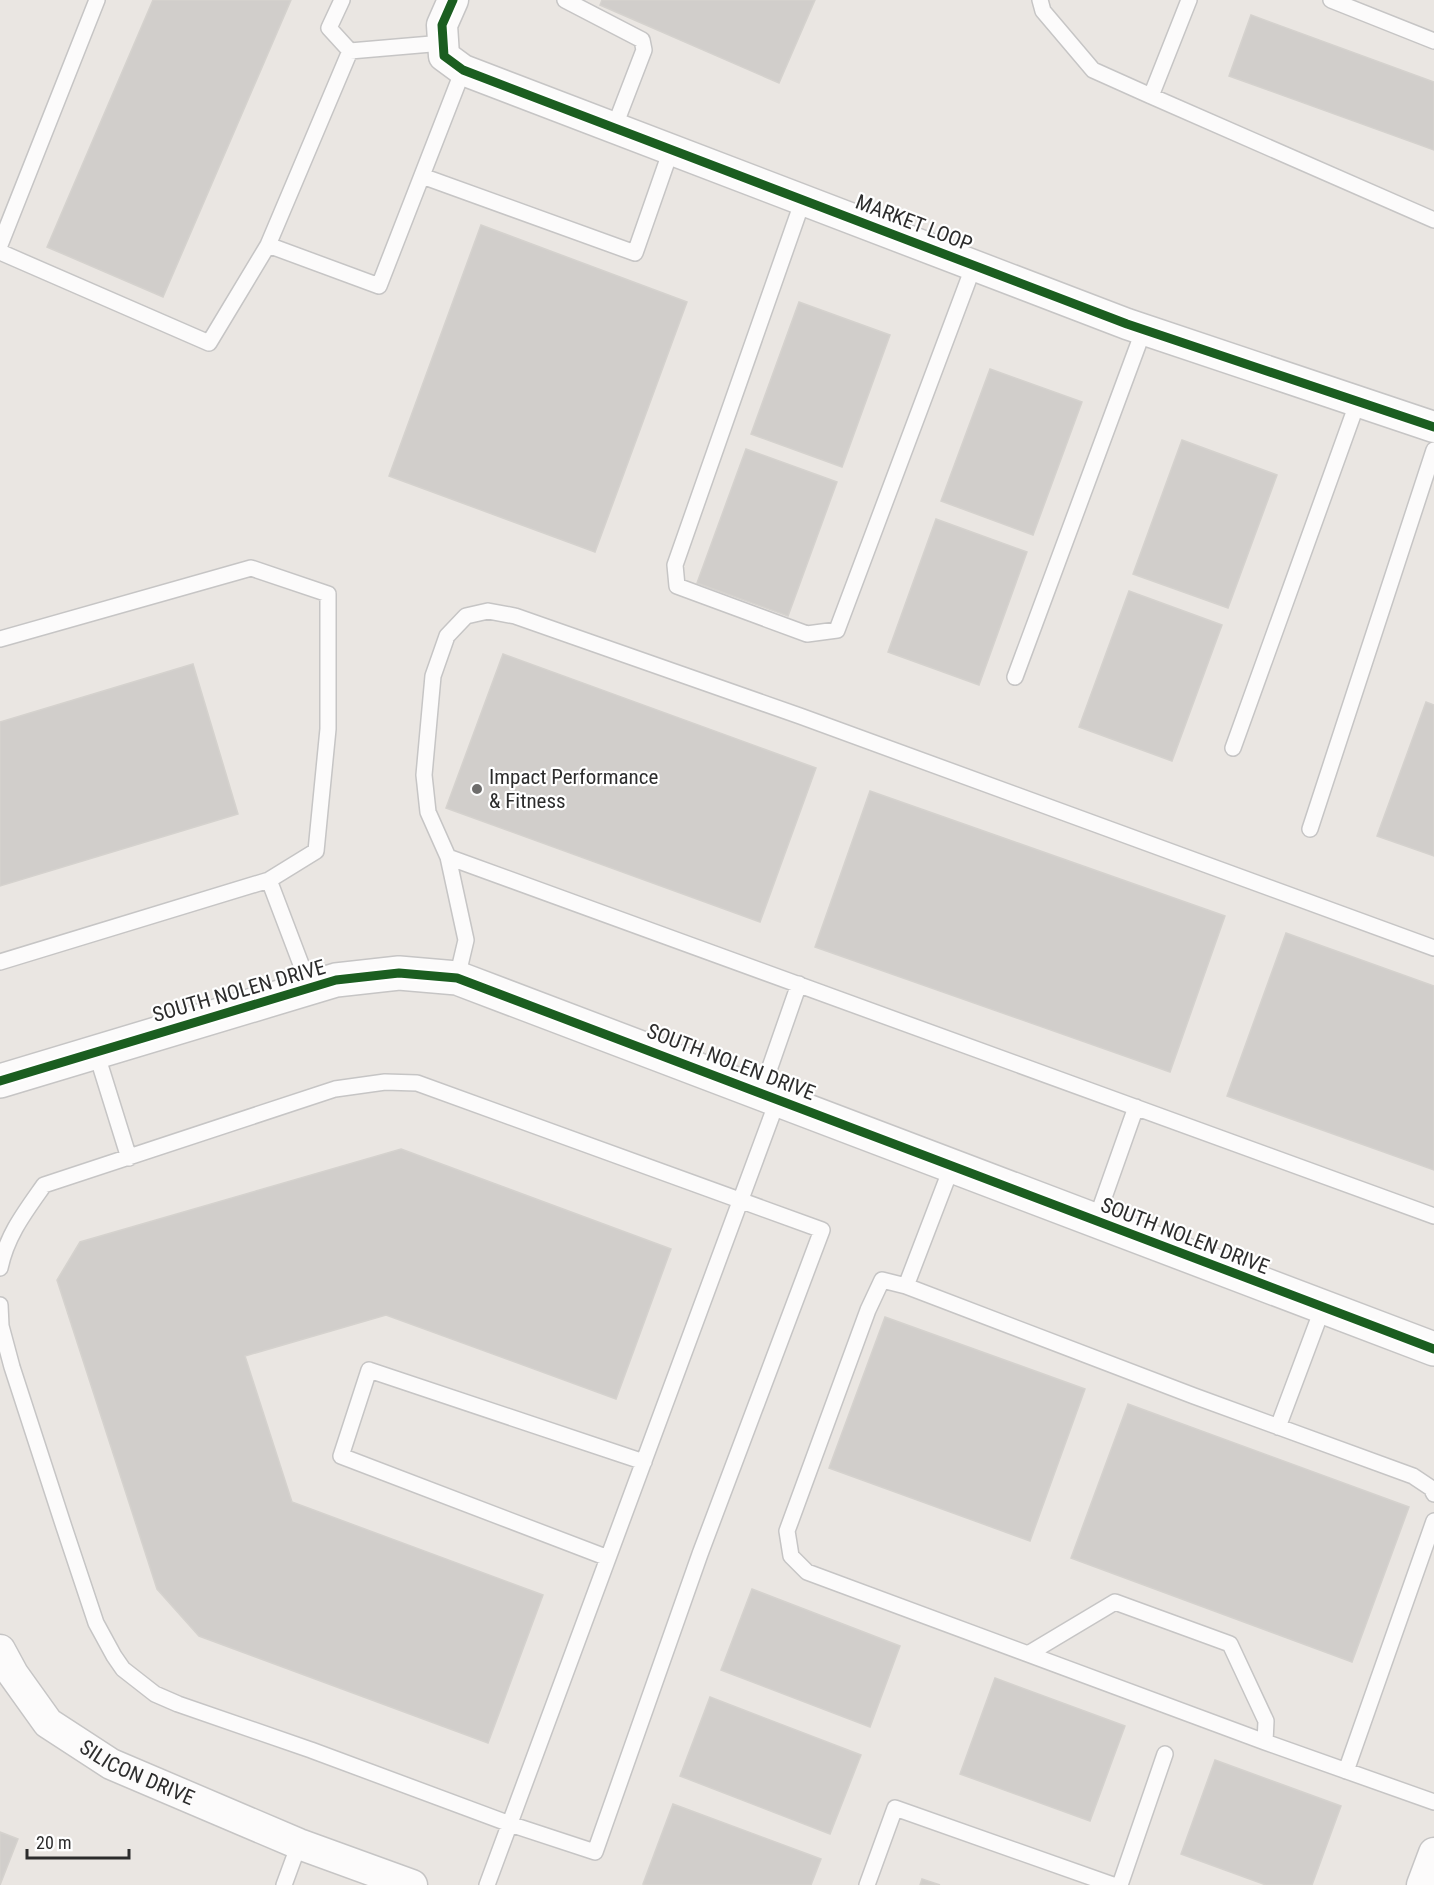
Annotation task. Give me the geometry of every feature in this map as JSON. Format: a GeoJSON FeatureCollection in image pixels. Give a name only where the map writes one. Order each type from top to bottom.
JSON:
{"type":"FeatureCollection","features":[{"type":"Feature","properties":{"kind":"street"},"geometry":{"type":"LineString","coordinates":[[443,43],[442,25],[453,0]]}},
{"type":"Feature","properties":{"kind":"street","name":"MARKET LOOP"},"geometry":{"type":"LineString","coordinates":[[443,43],[444,56],[463,70],[1144,329],[1434,427]]}},
{"type":"Feature","properties":{"kind":"street","name":"SOUTH NOLEN DRIVE"},"geometry":{"type":"LineString","coordinates":[[0,1081],[336,980],[399,973],[457,978],[1434,1349]]}},
{"type":"Feature","properties":{"kind":"street","name":"SILICON DRIVE"},"geometry":{"type":"LineString","coordinates":[[4,1668],[48,1723],[111,1764],[299,1844],[412,1885]]}},
{"type":"Feature","properties":{"kind":"street"},"geometry":{"type":"LineString","coordinates":[[1422,1885],[1434,1852]]}},
{"type":"Feature","properties":{"kind":"lane"},"geometry":{"type":"LineString","coordinates":[[0,245],[97,0]]}},
{"type":"Feature","properties":{"kind":"lane"},"geometry":{"type":"LineString","coordinates":[[342,0],[330,28],[350,51]]}},
{"type":"Feature","properties":{"kind":"lane"},"geometry":{"type":"LineString","coordinates":[[565,0],[642,40],[644,50],[614,128]]}},
{"type":"Feature","properties":{"kind":"lane"},"geometry":{"type":"LineString","coordinates":[[1040,0],[1043,11],[1093,70],[1434,220]]}},
{"type":"Feature","properties":{"kind":"lane"},"geometry":{"type":"LineString","coordinates":[[1151,96],[1189,0]]}},
{"type":"Feature","properties":{"kind":"lane"},"geometry":{"type":"LineString","coordinates":[[1331,0],[1434,41]]}},
{"type":"Feature","properties":{"kind":"lane"},"geometry":{"type":"LineString","coordinates":[[350,51],[443,43]]}},
{"type":"Feature","properties":{"kind":"lane"},"geometry":{"type":"LineString","coordinates":[[0,252],[209,343],[268,245],[350,51]]}},
{"type":"Feature","properties":{"kind":"lane"},"geometry":{"type":"LineString","coordinates":[[268,245],[379,286],[463,70]]}},
{"type":"Feature","properties":{"kind":"lane"},"geometry":{"type":"LineString","coordinates":[[422,176],[635,253],[671,150]]}},
{"type":"Feature","properties":{"kind":"lane"},"geometry":{"type":"LineString","coordinates":[[803,200],[675,565],[677,586],[807,634],[837,630],[974,266]]}},
{"type":"Feature","properties":{"kind":"lane"},"geometry":{"type":"LineString","coordinates":[[1015,677],[1144,329]]}},
{"type":"Feature","properties":{"kind":"lane"},"geometry":{"type":"LineString","coordinates":[[1233,748],[1358,401]]}},
{"type":"Feature","properties":{"kind":"lane"},"geometry":{"type":"LineString","coordinates":[[1310,829],[1434,450]]}},
{"type":"Feature","properties":{"kind":"lane"},"geometry":{"type":"LineString","coordinates":[[0,639],[251,568],[328,594],[328,729],[316,851],[269,880],[0,962]]}},
{"type":"Feature","properties":{"kind":"lane"},"geometry":{"type":"LineString","coordinates":[[457,978],[466,940],[448,857],[428,812],[424,775],[433,676],[447,636],[466,616],[488,611],[526,620],[789,712],[1434,948]]}},
{"type":"Feature","properties":{"kind":"lane"},"geometry":{"type":"LineString","coordinates":[[448,857],[1434,1216]]}},
{"type":"Feature","properties":{"kind":"lane"},"geometry":{"type":"LineString","coordinates":[[269,880],[310,988]]}},
{"type":"Feature","properties":{"kind":"lane"},"geometry":{"type":"LineString","coordinates":[[487,1885],[741,1200],[799,984]]}},
{"type":"Feature","properties":{"kind":"lane"},"geometry":{"type":"LineString","coordinates":[[96,1052],[129,1158]]}},
{"type":"Feature","properties":{"kind":"lane"},"geometry":{"type":"LineString","coordinates":[[0,1268],[4,1250],[17,1222],[44,1185],[335,1089],[385,1082],[417,1083],[822,1230],[700,1554],[594,1852],[178,1704],[154,1694],[123,1669],[96,1623],[7,1376],[0,1305]]}},
{"type":"Feature","properties":{"kind":"lane"},"geometry":{"type":"LineString","coordinates":[[1096,1221],[1136,1107]]}},
{"type":"Feature","properties":{"kind":"lane"},"geometry":{"type":"LineString","coordinates":[[906,1286],[952,1166]]}},
{"type":"Feature","properties":{"kind":"lane"},"geometry":{"type":"LineString","coordinates":[[1434,1494],[1431,1488],[1413,1476],[906,1286],[882,1280],[868,1310],[787,1531],[792,1556],[807,1572],[1264,1742],[1434,1802]]}},
{"type":"Feature","properties":{"kind":"lane"},"geometry":{"type":"LineString","coordinates":[[1278,1427],[1323,1307]]}},
{"type":"Feature","properties":{"kind":"lane"},"geometry":{"type":"LineString","coordinates":[[608,1558],[341,1456],[369,1370],[644,1462]]}},
{"type":"Feature","properties":{"kind":"lane"},"geometry":{"type":"LineString","coordinates":[[1346,1771],[1434,1521]]}},
{"type":"Feature","properties":{"kind":"lane"},"geometry":{"type":"LineString","coordinates":[[1028,1654],[1115,1602],[1230,1644],[1266,1721],[1264,1742]]}},
{"type":"Feature","properties":{"kind":"lane"},"geometry":{"type":"LineString","coordinates":[[1120,1885],[1165,1754]]}},
{"type":"Feature","properties":{"kind":"lane"},"geometry":{"type":"LineString","coordinates":[[867,1885],[895,1808],[1113,1885]]}},
{"type":"Feature","properties":{"kind":"lane"},"geometry":{"type":"LineString","coordinates":[[284,1885],[299,1844]]}},
{"type":"Feature","properties":{"kind":"building"},"geometry":{"type":"Polygon","coordinates":[[[153,0],[291,0],[163,297],[47,247],[153,0]]]}},
{"type":"Feature","properties":{"kind":"building"},"geometry":{"type":"Polygon","coordinates":[[[602,0],[815,0],[779,83],[600,5],[602,0]]]}},
{"type":"Feature","properties":{"kind":"building"},"geometry":{"type":"Polygon","coordinates":[[[1251,15],[1434,82],[1434,150],[1229,76],[1251,15]]]}},
{"type":"Feature","properties":{"kind":"building"},"geometry":{"type":"Polygon","coordinates":[[[481,225],[687,302],[595,552],[389,476],[481,225]]]}},
{"type":"Feature","properties":{"kind":"building"},"geometry":{"type":"Polygon","coordinates":[[[799,302],[890,335],[842,467],[751,434],[799,302]]]}},
{"type":"Feature","properties":{"kind":"building"},"geometry":{"type":"Polygon","coordinates":[[[990,369],[1082,402],[1033,535],[941,501],[990,369]]]}},
{"type":"Feature","properties":{"kind":"building"},"geometry":{"type":"Polygon","coordinates":[[[1182,440],[1277,475],[1228,608],[1133,574],[1182,440]]]}},
{"type":"Feature","properties":{"kind":"building"},"geometry":{"type":"Polygon","coordinates":[[[746,449],[837,482],[788,616],[697,583],[746,449]]]}},
{"type":"Feature","properties":{"kind":"building"},"geometry":{"type":"Polygon","coordinates":[[[936,519],[1027,552],[979,685],[888,652],[936,519]]]}},
{"type":"Feature","properties":{"kind":"building"},"geometry":{"type":"Polygon","coordinates":[[[1129,591],[1222,625],[1172,761],[1079,727],[1129,591]]]}},
{"type":"Feature","properties":{"kind":"building"},"geometry":{"type":"Polygon","coordinates":[[[503,654],[816,768],[760,922],[446,808],[503,654]]]}},
{"type":"Feature","properties":{"kind":"building"},"geometry":{"type":"Polygon","coordinates":[[[193,664],[238,814],[0,886],[0,722],[193,664]]]}},
{"type":"Feature","properties":{"kind":"building"},"geometry":{"type":"Polygon","coordinates":[[[1426,702],[1434,705],[1434,856],[1377,836],[1426,702]]]}},
{"type":"Feature","properties":{"kind":"building"},"geometry":{"type":"Polygon","coordinates":[[[870,791],[1225,916],[1170,1072],[815,947],[870,791]]]}},
{"type":"Feature","properties":{"kind":"building"},"geometry":{"type":"Polygon","coordinates":[[[1286,933],[1434,986],[1434,1170],[1227,1096],[1286,933]]]}},
{"type":"Feature","properties":{"kind":"building"},"geometry":{"type":"Polygon","coordinates":[[[401,1149],[671,1249],[616,1399],[386,1315],[245,1356],[292,1502],[543,1595],[488,1743],[199,1636],[157,1589],[57,1280],[80,1242],[401,1149]]]}},
{"type":"Feature","properties":{"kind":"building"},"geometry":{"type":"Polygon","coordinates":[[[885,1317],[1085,1389],[1030,1541],[829,1468],[885,1317]]]}},
{"type":"Feature","properties":{"kind":"building"},"geometry":{"type":"Polygon","coordinates":[[[1128,1404],[1409,1507],[1352,1662],[1071,1558],[1128,1404]]]}},
{"type":"Feature","properties":{"kind":"building"},"geometry":{"type":"Polygon","coordinates":[[[752,1589],[900,1646],[870,1727],[721,1670],[752,1589]]]}},
{"type":"Feature","properties":{"kind":"building"},"geometry":{"type":"Polygon","coordinates":[[[995,1678],[1125,1726],[1090,1821],[960,1774],[995,1678]]]}},
{"type":"Feature","properties":{"kind":"building"},"geometry":{"type":"Polygon","coordinates":[[[710,1697],[861,1755],[830,1834],[680,1776],[710,1697]]]}},
{"type":"Feature","properties":{"kind":"building"},"geometry":{"type":"Polygon","coordinates":[[[1215,1760],[1341,1806],[1312,1885],[1266,1885],[1181,1854],[1215,1760]]]}},
{"type":"Feature","properties":{"kind":"building"},"geometry":{"type":"Polygon","coordinates":[[[673,1804],[821,1859],[811,1885],[643,1884],[673,1804]]]}},
{"type":"Feature","properties":{"kind":"building"},"geometry":{"type":"Polygon","coordinates":[[[0,1832],[18,1839],[0,1885],[0,1832]]]}},
{"type":"Feature","properties":{"kind":"building"},"geometry":{"type":"Polygon","coordinates":[[[922,1879],[940,1885],[920,1885],[922,1879]]]}},
{"type":"Feature","properties":{"kind":"cycle path"},"geometry":{"type":"LineString","coordinates":[[453,0],[442,25],[444,56],[463,70],[1127,324],[1434,427]]}},
{"type":"Feature","properties":{"kind":"cycle path"},"geometry":{"type":"LineString","coordinates":[[0,1081],[336,980],[399,973],[457,978],[1434,1349]]}},
{"type":"Feature","properties":{"kind":"place","name":"Impact Performance & Fitness"},"geometry":{"type":"Point","coordinates":[477,789]}}]}
